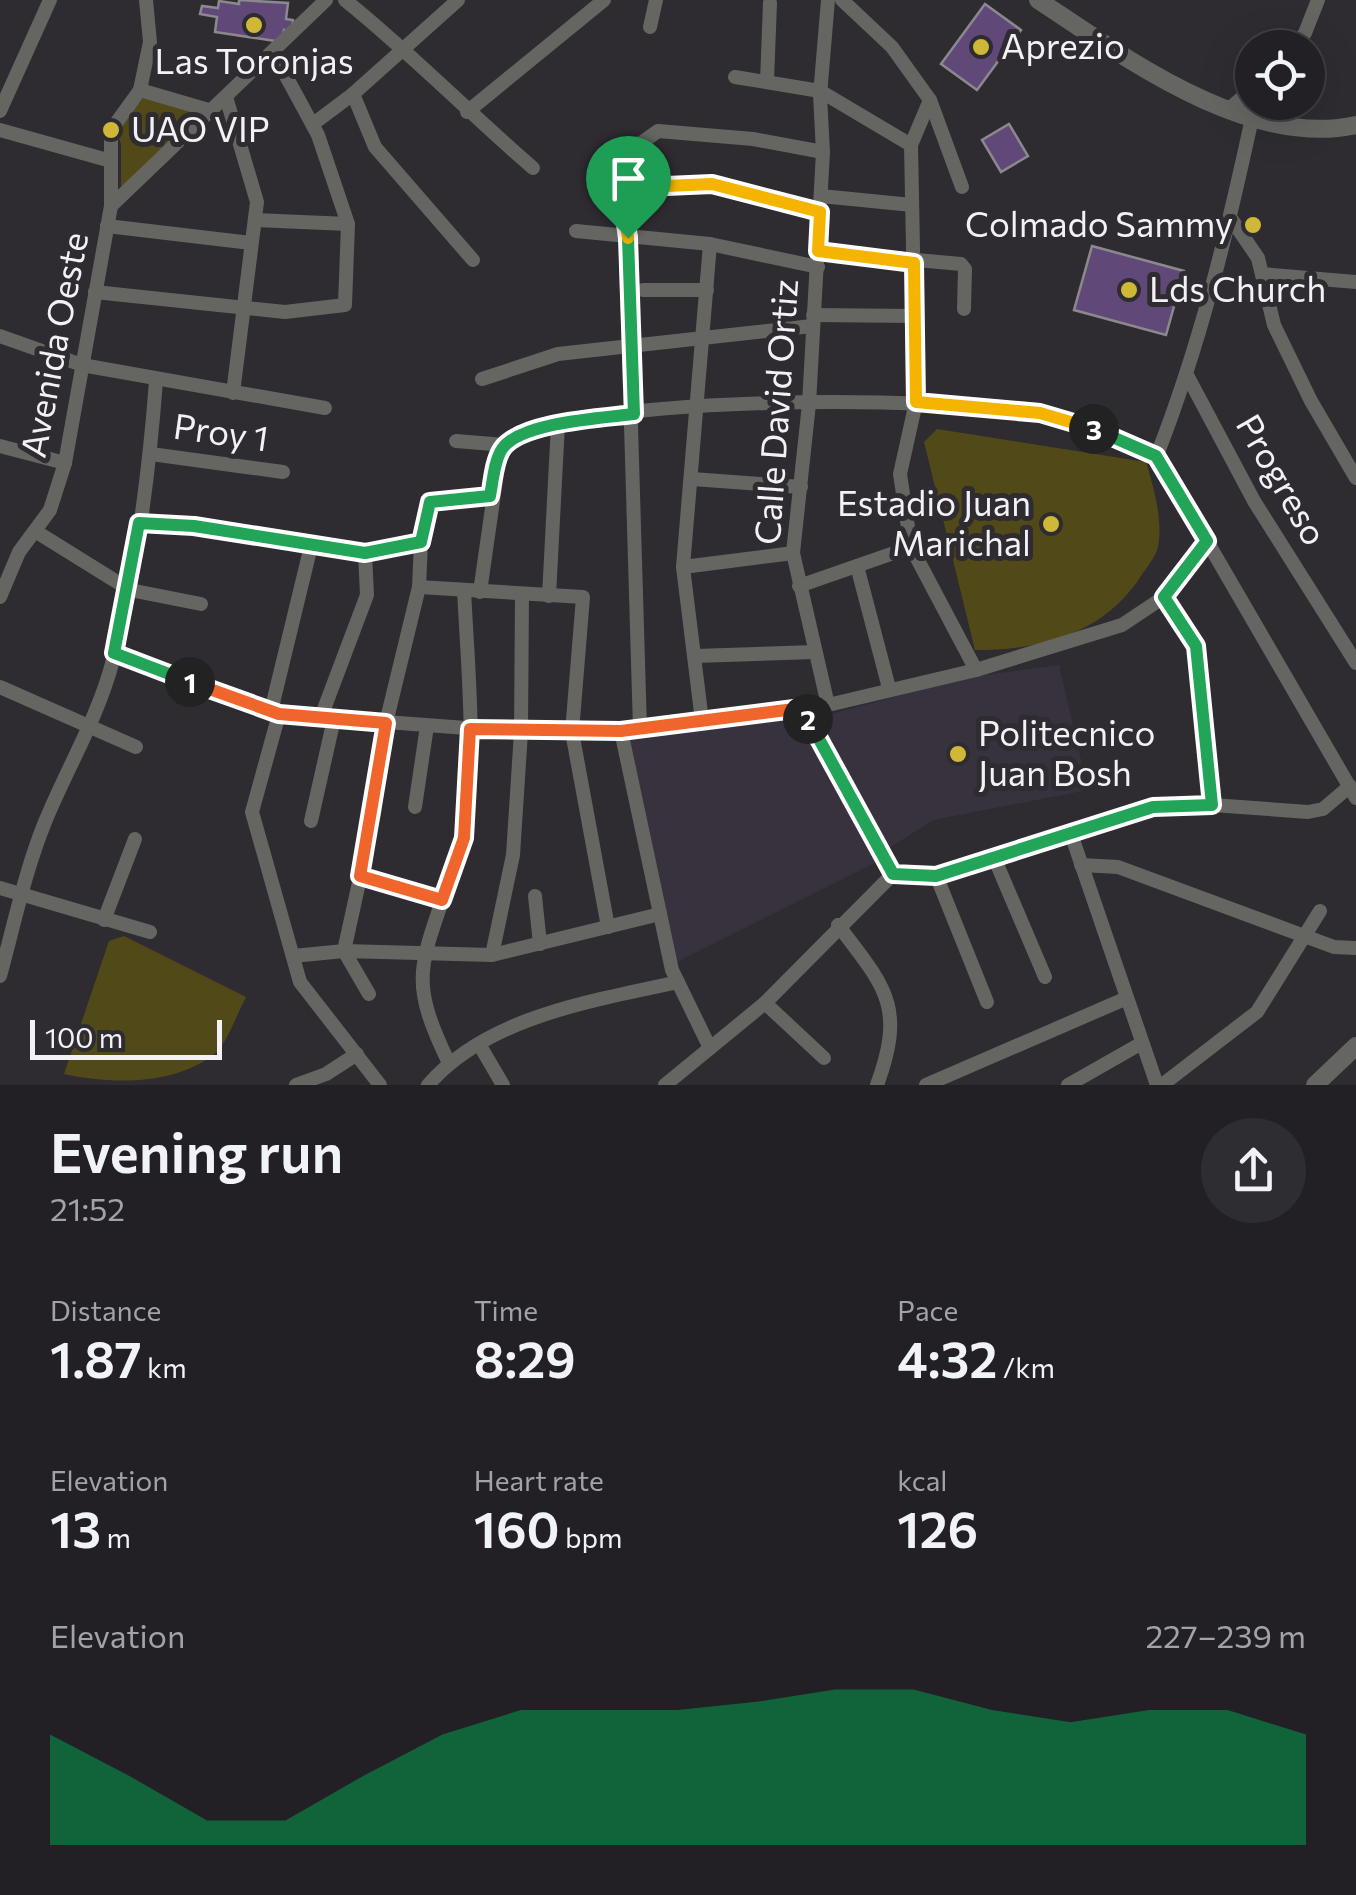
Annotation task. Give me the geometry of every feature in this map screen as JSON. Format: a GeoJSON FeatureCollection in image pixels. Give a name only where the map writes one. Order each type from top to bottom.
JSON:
{"type":"FeatureCollection","features":[{"type":"Feature","properties":{"kind":"street"},"geometry":{"type":"LineString","coordinates":[[0,111],[50,0]]}},
{"type":"Feature","properties":{"kind":"street"},"geometry":{"type":"LineString","coordinates":[[111,206],[111,130],[140,90],[150,42],[146,0]]}},
{"type":"Feature","properties":{"kind":"street","name":"Avenida Oeste"},"geometry":{"type":"LineString","coordinates":[[0,597],[18,552],[50,510],[65,463],[111,206],[274,54],[326,0]]}},
{"type":"Feature","properties":{"kind":"street"},"geometry":{"type":"LineString","coordinates":[[345,0],[405,48],[467,112],[533,168]]}},
{"type":"Feature","properties":{"kind":"street"},"geometry":{"type":"LineString","coordinates":[[312,124],[353,94],[458,0]]}},
{"type":"Feature","properties":{"kind":"street"},"geometry":{"type":"LineString","coordinates":[[467,112],[604,0]]}},
{"type":"Feature","properties":{"kind":"street"},"geometry":{"type":"LineString","coordinates":[[650,27],[656,0]]}},
{"type":"Feature","properties":{"kind":"street","name":"Calle David Ortiz"},"geometry":{"type":"LineString","coordinates":[[828,0],[820,91],[823,152],[810,404],[793,553],[828,704]]}},
{"type":"Feature","properties":{"kind":"street"},"geometry":{"type":"LineString","coordinates":[[842,0],[892,46],[930,100],[962,187]]}},
{"type":"Feature","properties":{"kind":"street"},"geometry":{"type":"LineString","coordinates":[[1038,0],[1136,64],[1235,111]]}},
{"type":"Feature","properties":{"kind":"street"},"geometry":{"type":"LineString","coordinates":[[1306,30],[1318,0]]}},
{"type":"Feature","properties":{"kind":"street"},"geometry":{"type":"LineString","coordinates":[[767,82],[770,2]]}},
{"type":"Feature","properties":{"kind":"street"},"geometry":{"type":"LineString","coordinates":[[95,292],[243,310],[285,312],[345,305],[348,224],[312,124],[274,54]]}},
{"type":"Feature","properties":{"kind":"street"},"geometry":{"type":"LineString","coordinates":[[735,78],[820,91],[911,145]]}},
{"type":"Feature","properties":{"kind":"street"},"geometry":{"type":"LineString","coordinates":[[140,90],[212,111]]}},
{"type":"Feature","properties":{"kind":"street"},"geometry":{"type":"LineString","coordinates":[[353,94],[376,147],[473,260]]}},
{"type":"Feature","properties":{"kind":"street"},"geometry":{"type":"LineString","coordinates":[[226,97],[257,202],[233,393]]}},
{"type":"Feature","properties":{"kind":"street"},"geometry":{"type":"LineString","coordinates":[[930,100],[911,145],[916,402],[900,474],[911,547],[976,670]]}},
{"type":"Feature","properties":{"kind":"street"},"geometry":{"type":"LineString","coordinates":[[1229,108],[1235,103]]}},
{"type":"Feature","properties":{"kind":"street"},"geometry":{"type":"LineString","coordinates":[[1156,456],[1188,376],[1232,220],[1252,120]]}},
{"type":"Feature","properties":{"kind":"street"},"geometry":{"type":"LineString","coordinates":[[1262,120],[1300,128],[1356,125]]}},
{"type":"Feature","properties":{"kind":"street"},"geometry":{"type":"LineString","coordinates":[[0,130],[111,161]]}},
{"type":"Feature","properties":{"kind":"street"},"geometry":{"type":"LineString","coordinates":[[640,729],[632,342],[628,238],[621,188],[623,156],[658,130],[753,139],[823,152]]}},
{"type":"Feature","properties":{"kind":"street"},"geometry":{"type":"LineString","coordinates":[[621,188],[712,184],[820,204],[912,205]]}},
{"type":"Feature","properties":{"kind":"street"},"geometry":{"type":"LineString","coordinates":[[255,220],[348,224]]}},
{"type":"Feature","properties":{"kind":"street"},"geometry":{"type":"LineString","coordinates":[[1232,220],[1258,258],[1274,325],[1310,400],[1356,478]]}},
{"type":"Feature","properties":{"kind":"street"},"geometry":{"type":"LineString","coordinates":[[107,226],[251,243]]}},
{"type":"Feature","properties":{"kind":"street"},"geometry":{"type":"LineString","coordinates":[[576,231],[710,244],[818,267]]}},
{"type":"Feature","properties":{"kind":"street"},"geometry":{"type":"LineString","coordinates":[[702,721],[683,567],[710,244]]}},
{"type":"Feature","properties":{"kind":"street"},"geometry":{"type":"LineString","coordinates":[[818,251],[914,263],[960,264],[965,269],[964,309]]}},
{"type":"Feature","properties":{"kind":"street"},"geometry":{"type":"LineString","coordinates":[[1262,274],[1356,282]]}},
{"type":"Feature","properties":{"kind":"street"},"geometry":{"type":"LineString","coordinates":[[643,290],[707,290]]}},
{"type":"Feature","properties":{"kind":"street"},"geometry":{"type":"LineString","coordinates":[[482,379],[558,354],[632,342],[812,320],[914,316]]}},
{"type":"Feature","properties":{"kind":"street"},"geometry":{"type":"LineString","coordinates":[[0,336],[82,366],[326,408]]}},
{"type":"Feature","properties":{"kind":"street","name":"Progreso"},"geometry":{"type":"LineString","coordinates":[[1188,376],[1254,500],[1356,663]]}},
{"type":"Feature","properties":{"kind":"street"},"geometry":{"type":"LineString","coordinates":[[0,976],[45,822],[90,726],[114,653],[130,590],[151,454],[156,381]]}},
{"type":"Feature","properties":{"kind":"street"},"geometry":{"type":"LineString","coordinates":[[456,441],[505,444],[558,424],[699,405],[916,402],[1040,413],[1084,425],[1156,456],[1353,792],[1323,809],[1308,812],[1212,805],[1153,807],[936,876],[893,874],[838,925],[765,1003],[672,1083]]}},
{"type":"Feature","properties":{"kind":"street"},"geometry":{"type":"LineString","coordinates":[[549,596],[558,424]]}},
{"type":"Feature","properties":{"kind":"street"},"geometry":{"type":"LineString","coordinates":[[480,592],[490,496],[505,444]]}},
{"type":"Feature","properties":{"kind":"street"},"geometry":{"type":"LineString","coordinates":[[0,446],[65,463]]}},
{"type":"Feature","properties":{"kind":"street","name":"Proy 1"},"geometry":{"type":"LineString","coordinates":[[151,454],[283,472]]}},
{"type":"Feature","properties":{"kind":"street"},"geometry":{"type":"LineString","coordinates":[[692,479],[800,486]]}},
{"type":"Feature","properties":{"kind":"street"},"geometry":{"type":"LineString","coordinates":[[369,994],[344,951],[386,723],[419,587],[421,542],[430,502],[490,496]]}},
{"type":"Feature","properties":{"kind":"street"},"geometry":{"type":"LineString","coordinates":[[139,523],[365,553],[421,542]]}},
{"type":"Feature","properties":{"kind":"street"},"geometry":{"type":"LineString","coordinates":[[34,531],[130,590],[201,604]]}},
{"type":"Feature","properties":{"kind":"street"},"geometry":{"type":"LineString","coordinates":[[114,653],[275,713],[521,732],[621,731],[828,704],[976,670],[1122,625],[1164,597],[1207,541]]}},
{"type":"Feature","properties":{"kind":"street"},"geometry":{"type":"LineString","coordinates":[[310,546],[252,812],[300,982],[380,1085]]}},
{"type":"Feature","properties":{"kind":"street"},"geometry":{"type":"LineString","coordinates":[[799,586],[911,547]]}},
{"type":"Feature","properties":{"kind":"street"},"geometry":{"type":"LineString","coordinates":[[311,821],[328,718],[367,594],[365,553]]}},
{"type":"Feature","properties":{"kind":"street"},"geometry":{"type":"LineString","coordinates":[[683,567],[793,553]]}},
{"type":"Feature","properties":{"kind":"street"},"geometry":{"type":"LineString","coordinates":[[857,566],[889,688]]}},
{"type":"Feature","properties":{"kind":"street"},"geometry":{"type":"LineString","coordinates":[[419,587],[583,597],[572,732],[608,928]]}},
{"type":"Feature","properties":{"kind":"street"},"geometry":{"type":"LineString","coordinates":[[448,1062],[427,1017],[420,982],[423,956],[464,838],[470,729],[464,590]]}},
{"type":"Feature","properties":{"kind":"street"},"geometry":{"type":"LineString","coordinates":[[492,955],[513,855],[521,732],[522,595]]}},
{"type":"Feature","properties":{"kind":"street"},"geometry":{"type":"LineString","coordinates":[[1164,597],[1196,646],[1212,805]]}},
{"type":"Feature","properties":{"kind":"street"},"geometry":{"type":"LineString","coordinates":[[695,656],[815,652]]}},
{"type":"Feature","properties":{"kind":"street"},"geometry":{"type":"LineString","coordinates":[[0,686],[136,746]]}},
{"type":"Feature","properties":{"kind":"street"},"geometry":{"type":"LineString","coordinates":[[802,708],[893,874]]}},
{"type":"Feature","properties":{"kind":"street"},"geometry":{"type":"LineString","coordinates":[[415,807],[427,726]]}},
{"type":"Feature","properties":{"kind":"street"},"geometry":{"type":"LineString","coordinates":[[621,731],[678,982],[710,1048]]}},
{"type":"Feature","properties":{"kind":"street"},"geometry":{"type":"LineString","coordinates":[[1072,834],[1160,1085],[1257,1012],[1320,910]]}},
{"type":"Feature","properties":{"kind":"street"},"geometry":{"type":"LineString","coordinates":[[104,920],[135,839]]}},
{"type":"Feature","properties":{"kind":"street"},"geometry":{"type":"LineString","coordinates":[[993,855],[1044,977]]}},
{"type":"Feature","properties":{"kind":"street"},"geometry":{"type":"LineString","coordinates":[[1081,865],[1118,867],[1334,947],[1356,948]]}},
{"type":"Feature","properties":{"kind":"street"},"geometry":{"type":"LineString","coordinates":[[360,876],[442,900]]}},
{"type":"Feature","properties":{"kind":"street"},"geometry":{"type":"LineString","coordinates":[[936,876],[987,1002]]}},
{"type":"Feature","properties":{"kind":"street"},"geometry":{"type":"LineString","coordinates":[[0,888],[150,932]]}},
{"type":"Feature","properties":{"kind":"street"},"geometry":{"type":"LineString","coordinates":[[534,896],[540,944]]}},
{"type":"Feature","properties":{"kind":"street"},"geometry":{"type":"LineString","coordinates":[[293,956],[344,951],[492,955],[660,914]]}},
{"type":"Feature","properties":{"kind":"street"},"geometry":{"type":"LineString","coordinates":[[838,925],[875,974],[893,1020],[877,1085]]}},
{"type":"Feature","properties":{"kind":"street"},"geometry":{"type":"LineString","coordinates":[[428,1085],[448,1062],[559,1008],[678,982]]}},
{"type":"Feature","properties":{"kind":"street"},"geometry":{"type":"LineString","coordinates":[[926,1085],[1127,998]]}},
{"type":"Feature","properties":{"kind":"street"},"geometry":{"type":"LineString","coordinates":[[765,1003],[824,1058]]}},
{"type":"Feature","properties":{"kind":"street"},"geometry":{"type":"LineString","coordinates":[[1068,1085],[1142,1042]]}},
{"type":"Feature","properties":{"kind":"street"},"geometry":{"type":"LineString","coordinates":[[479,1044],[503,1085]]}},
{"type":"Feature","properties":{"kind":"street"},"geometry":{"type":"LineString","coordinates":[[1315,1085],[1356,1046]]}},
{"type":"Feature","properties":{"kind":"street"},"geometry":{"type":"LineString","coordinates":[[296,1085],[326,1074],[357,1054]]}},
{"type":"Feature","properties":{"kind":"shaded area"},"geometry":{"type":"Polygon","coordinates":[[[145,96],[202,114],[121,191],[121,144],[116,131],[145,96]]]}},
{"type":"Feature","properties":{"kind":"shaded area","name":"Estadio Juan Marichal"},"geometry":{"type":"Polygon","coordinates":[[[937,429],[1146,462],[1159,515],[1158,547],[1128,594],[1110,611],[1070,634],[1024,647],[975,650],[924,442],[937,429]]]}},
{"type":"Feature","properties":{"kind":"shaded area","name":"Politecnico Juan Bosh"},"geometry":{"type":"Polygon","coordinates":[[[1059,665],[1088,790],[933,820],[888,849],[817,718],[963,678],[1059,665]]]}},
{"type":"Feature","properties":{"kind":"shaded area"},"geometry":{"type":"Polygon","coordinates":[[[799,715],[879,861],[677,962],[623,741],[799,715]]]}},
{"type":"Feature","properties":{"kind":"shaded area"},"geometry":{"type":"Polygon","coordinates":[[[124,936],[246,997],[217,1052],[183,1071],[124,1081],[64,1074],[109,941],[124,936]]]}},
{"type":"Feature","properties":{"kind":"building","name":"Las Toronjas"},"geometry":{"type":"Polygon","coordinates":[[[239,0],[288,3],[286,19],[293,20],[292,31],[284,30],[282,42],[215,32],[217,17],[200,14],[202,6],[218,8],[219,1],[239,4],[239,0]]]}},
{"type":"Feature","properties":{"kind":"building","name":"Aprezio"},"geometry":{"type":"Polygon","coordinates":[[[985,4],[1021,30],[977,90],[941,64],[985,4]]]}},
{"type":"Feature","properties":{"kind":"building"},"geometry":{"type":"Polygon","coordinates":[[[1009,124],[1028,156],[1001,172],[982,140],[1009,124]]]}},
{"type":"Feature","properties":{"kind":"building","name":"Colmado Sammy"},"geometry":{"type":"Polygon","coordinates":[[[1247,217],[1262,221],[1259,232],[1244,228],[1247,217]]]}},
{"type":"Feature","properties":{"kind":"building","name":"Lds Church"},"geometry":{"type":"Polygon","coordinates":[[[1092,246],[1184,271],[1166,335],[1074,310],[1092,246]]]}},
{"type":"Feature","properties":{"kind":"place","name":"Las Toronjas"},"geometry":{"type":"Point","coordinates":[254,25]}},
{"type":"Feature","properties":{"kind":"place","name":"Aprezio"},"geometry":{"type":"Point","coordinates":[981,47]}},
{"type":"Feature","properties":{"kind":"place","name":"UAO VIP"},"geometry":{"type":"Point","coordinates":[111,130]}},
{"type":"Feature","properties":{"kind":"place","name":"Colmado Sammy"},"geometry":{"type":"Point","coordinates":[1253,225]}},
{"type":"Feature","properties":{"kind":"place","name":"Lds Church"},"geometry":{"type":"Point","coordinates":[1129,290]}},
{"type":"Feature","properties":{"kind":"place","name":"Estadio Juan Marichal"},"geometry":{"type":"Point","coordinates":[1051,524]}},
{"type":"Feature","properties":{"kind":"place","name":"Politecnico Juan Bosh"},"geometry":{"type":"Point","coordinates":[958,754]}},
{"type":"Feature","properties":{"kind":"route"},"geometry":{"type":"LineString","coordinates":[[712,184],[820,212],[818,251],[914,263],[916,402],[1040,413],[1084,425],[1156,456],[1207,541],[1164,597],[1196,646],[1212,805],[1153,807],[936,876],[893,874],[802,708],[621,731],[470,729],[464,838],[442,900],[360,876],[374,814],[386,723],[279,714],[114,653],[130,590],[139,523],[194,526],[269,541],[365,553],[421,542],[430,502],[490,496],[505,444],[558,424],[634,414],[628,238],[621,188],[712,184]]}}]}
